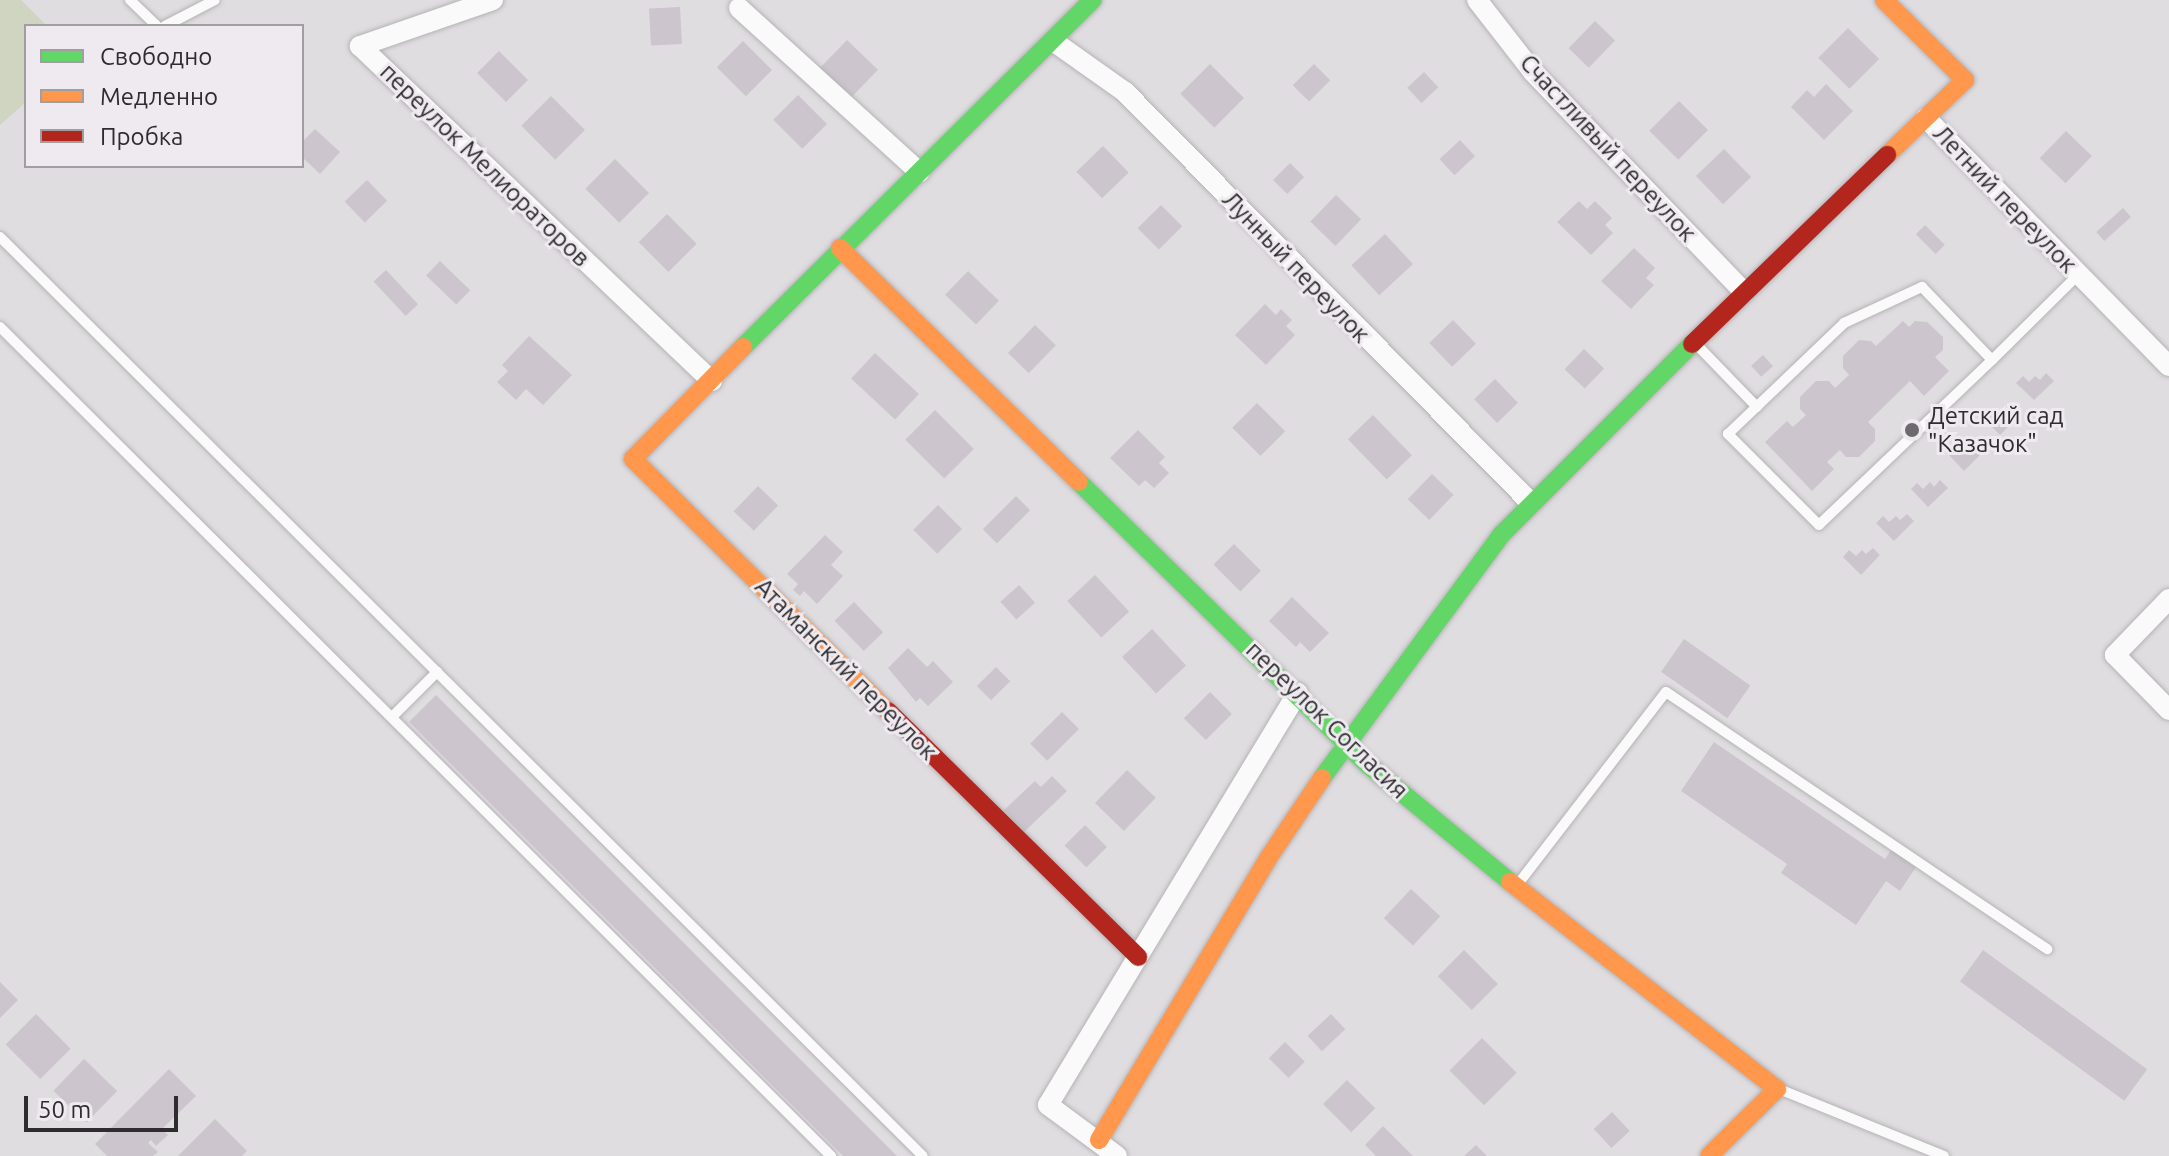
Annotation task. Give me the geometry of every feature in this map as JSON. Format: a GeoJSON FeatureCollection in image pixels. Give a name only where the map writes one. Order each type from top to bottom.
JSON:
{"type":"FeatureCollection","features":[{"type":"Feature","properties":{"kind":"street","name":"переулок Мелиораторов"},"geometry":{"type":"LineString","coordinates":[[493,0],[360,46],[712,381]]}},
{"type":"Feature","properties":{"kind":"street"},"geometry":{"type":"LineString","coordinates":[[712,381],[840,248],[1093,0]]}},
{"type":"Feature","properties":{"kind":"street","name":"Счастливый переулок"},"geometry":{"type":"LineString","coordinates":[[1477,0],[1533,72],[1744,292]]}},
{"type":"Feature","properties":{"kind":"street","name":"Летний переулок"},"geometry":{"type":"LineString","coordinates":[[1884,0],[1965,80],[1926,118],[2169,366]]}},
{"type":"Feature","properties":{"kind":"street"},"geometry":{"type":"LineString","coordinates":[[739,8],[919,172]]}},
{"type":"Feature","properties":{"kind":"street","name":"Лунный переулок"},"geometry":{"type":"LineString","coordinates":[[1053,41],[1125,92],[1531,503]]}},
{"type":"Feature","properties":{"kind":"street"},"geometry":{"type":"LineString","coordinates":[[1099,1140],[1269,857],[1346,743],[1502,534],[1744,292],[1926,118]]}},
{"type":"Feature","properties":{"kind":"street","name":"переулок Согласия"},"geometry":{"type":"LineString","coordinates":[[840,248],[1346,743],[1516,887],[1777,1089]]}},
{"type":"Feature","properties":{"kind":"street","name":"Атаманский переулок"},"geometry":{"type":"LineString","coordinates":[[712,381],[633,459],[1138,957]]}},
{"type":"Feature","properties":{"kind":"street"},"geometry":{"type":"LineString","coordinates":[[2169,599],[2115,655],[2169,710]]}},
{"type":"Feature","properties":{"kind":"street"},"geometry":{"type":"LineString","coordinates":[[1117,1156],[1048,1105],[1298,693]]}},
{"type":"Feature","properties":{"kind":"street"},"geometry":{"type":"LineString","coordinates":[[1709,1156],[1777,1089]]}},
{"type":"Feature","properties":{"kind":"lane"},"geometry":{"type":"LineString","coordinates":[[130,0],[155,24]]}},
{"type":"Feature","properties":{"kind":"lane"},"geometry":{"type":"LineString","coordinates":[[169,24],[215,0]]}},
{"type":"Feature","properties":{"kind":"lane"},"geometry":{"type":"LineString","coordinates":[[0,237],[923,1156]]}},
{"type":"Feature","properties":{"kind":"lane"},"geometry":{"type":"LineString","coordinates":[[1992,360],[1922,287],[1844,323],[1728,434],[1819,525],[1992,360],[2079,274]]}},
{"type":"Feature","properties":{"kind":"lane"},"geometry":{"type":"LineString","coordinates":[[0,327],[831,1156]]}},
{"type":"Feature","properties":{"kind":"lane"},"geometry":{"type":"LineString","coordinates":[[1694,342],[1757,407]]}},
{"type":"Feature","properties":{"kind":"lane"},"geometry":{"type":"LineString","coordinates":[[392,717],[437,672]]}},
{"type":"Feature","properties":{"kind":"lane"},"geometry":{"type":"LineString","coordinates":[[1516,887],[1666,692],[2047,949]]}},
{"type":"Feature","properties":{"kind":"lane"},"geometry":{"type":"LineString","coordinates":[[1777,1089],[1944,1156]]}},
{"type":"Feature","properties":{"kind":"green space"},"geometry":{"type":"Polygon","coordinates":[[[0,0],[21,0],[45,24],[24,24],[24,104],[0,125],[0,0]]]}},
{"type":"Feature","properties":{"kind":"building"},"geometry":{"type":"Polygon","coordinates":[[[680,7],[682,44],[651,46],[649,9],[680,7]]]}},
{"type":"Feature","properties":{"kind":"building"},"geometry":{"type":"Polygon","coordinates":[[[1595,21],[1615,40],[1589,68],[1569,48],[1595,21]]]}},
{"type":"Feature","properties":{"kind":"building"},"geometry":{"type":"Polygon","coordinates":[[[1848,28],[1879,59],[1849,89],[1818,58],[1848,28]]]}},
{"type":"Feature","properties":{"kind":"building"},"geometry":{"type":"Polygon","coordinates":[[[847,40],[878,70],[849,99],[819,69],[847,40]]]}},
{"type":"Feature","properties":{"kind":"building"},"geometry":{"type":"Polygon","coordinates":[[[743,41],[772,70],[746,96],[717,67],[743,41]]]}},
{"type":"Feature","properties":{"kind":"building"},"geometry":{"type":"Polygon","coordinates":[[[499,51],[528,80],[506,102],[477,73],[499,51]]]}},
{"type":"Feature","properties":{"kind":"building"},"geometry":{"type":"Polygon","coordinates":[[[1210,64],[1244,98],[1214,128],[1180,94],[1210,64]]]}},
{"type":"Feature","properties":{"kind":"building"},"geometry":{"type":"Polygon","coordinates":[[[1314,64],[1330,80],[1309,101],[1293,85],[1314,64]]]}},
{"type":"Feature","properties":{"kind":"building"},"geometry":{"type":"Polygon","coordinates":[[[1424,72],[1438,87],[1422,103],[1407,88],[1424,72]]]}},
{"type":"Feature","properties":{"kind":"building"},"geometry":{"type":"Polygon","coordinates":[[[1826,84],[1853,111],[1824,140],[1791,107],[1807,90],[1814,97],[1826,84]]]}},
{"type":"Feature","properties":{"kind":"building"},"geometry":{"type":"Polygon","coordinates":[[[798,95],[827,124],[802,149],[773,120],[798,95]]]}},
{"type":"Feature","properties":{"kind":"building"},"geometry":{"type":"Polygon","coordinates":[[[551,96],[585,130],[555,160],[521,126],[551,96]]]}},
{"type":"Feature","properties":{"kind":"building"},"geometry":{"type":"Polygon","coordinates":[[[1679,101],[1708,130],[1678,160],[1649,131],[1679,101]]]}},
{"type":"Feature","properties":{"kind":"building"},"geometry":{"type":"Polygon","coordinates":[[[315,129],[340,152],[320,174],[304,159],[304,140],[315,129]]]}},
{"type":"Feature","properties":{"kind":"building"},"geometry":{"type":"Polygon","coordinates":[[[2066,131],[2092,156],[2065,183],[2040,158],[2066,131]]]}},
{"type":"Feature","properties":{"kind":"building"},"geometry":{"type":"Polygon","coordinates":[[[1460,140],[1475,156],[1455,175],[1440,159],[1460,140]]]}},
{"type":"Feature","properties":{"kind":"building"},"geometry":{"type":"Polygon","coordinates":[[[1103,146],[1129,173],[1102,198],[1076,172],[1103,146]]]}},
{"type":"Feature","properties":{"kind":"building"},"geometry":{"type":"Polygon","coordinates":[[[1724,149],[1751,177],[1723,204],[1696,176],[1724,149]]]}},
{"type":"Feature","properties":{"kind":"building"},"geometry":{"type":"Polygon","coordinates":[[[615,159],[649,193],[619,223],[585,189],[615,159]]]}},
{"type":"Feature","properties":{"kind":"building"},"geometry":{"type":"Polygon","coordinates":[[[1290,163],[1304,177],[1287,194],[1273,180],[1290,163]]]}},
{"type":"Feature","properties":{"kind":"building"},"geometry":{"type":"Polygon","coordinates":[[[367,180],[387,201],[365,222],[345,202],[367,180]]]}},
{"type":"Feature","properties":{"kind":"building"},"geometry":{"type":"Polygon","coordinates":[[[1336,195],[1361,219],[1335,246],[1310,222],[1336,195]]]}},
{"type":"Feature","properties":{"kind":"building"},"geometry":{"type":"Polygon","coordinates":[[[1579,201],[1587,209],[1595,201],[1612,218],[1605,225],[1613,233],[1591,255],[1557,222],[1579,201]]]}},
{"type":"Feature","properties":{"kind":"building"},"geometry":{"type":"Polygon","coordinates":[[[1161,205],[1182,226],[1159,250],[1138,228],[1161,205]]]}},
{"type":"Feature","properties":{"kind":"building"},"geometry":{"type":"Polygon","coordinates":[[[2123,208],[2131,217],[2104,241],[2096,232],[2123,208]]]}},
{"type":"Feature","properties":{"kind":"building"},"geometry":{"type":"Polygon","coordinates":[[[667,214],[697,244],[668,272],[639,242],[667,214]]]}},
{"type":"Feature","properties":{"kind":"building"},"geometry":{"type":"Polygon","coordinates":[[[1925,225],[1945,245],[1936,254],[1916,234],[1925,225]]]}},
{"type":"Feature","properties":{"kind":"building"},"geometry":{"type":"Polygon","coordinates":[[[1385,234],[1413,264],[1379,295],[1351,265],[1385,234]]]}},
{"type":"Feature","properties":{"kind":"building"},"geometry":{"type":"Polygon","coordinates":[[[1634,248],[1655,268],[1646,278],[1654,285],[1631,309],[1601,281],[1634,248]]]}},
{"type":"Feature","properties":{"kind":"building"},"geometry":{"type":"Polygon","coordinates":[[[440,261],[470,290],[456,305],[426,275],[440,261]]]}},
{"type":"Feature","properties":{"kind":"building"},"geometry":{"type":"Polygon","coordinates":[[[386,270],[418,304],[406,316],[374,282],[386,270]]]}},
{"type":"Feature","properties":{"kind":"building"},"geometry":{"type":"Polygon","coordinates":[[[968,271],[999,301],[976,325],[945,295],[968,271]]]}},
{"type":"Feature","properties":{"kind":"building"},"geometry":{"type":"Polygon","coordinates":[[[1265,304],[1276,315],[1281,309],[1292,320],[1286,326],[1295,335],[1266,365],[1235,335],[1265,304]]]}},
{"type":"Feature","properties":{"kind":"building"},"geometry":{"type":"Polygon","coordinates":[[[1453,320],[1476,344],[1452,367],[1429,343],[1453,320]]]}},
{"type":"Feature","properties":{"kind":"building"},"geometry":{"type":"Polygon","coordinates":[[[1903,321],[1909,327],[1915,321],[1927,322],[1943,337],[1943,350],[1935,357],[1949,371],[1924,396],[1910,381],[1868,422],[1875,429],[1875,441],[1859,457],[1846,457],[1840,450],[1827,462],[1834,469],[1812,491],[1765,442],[1787,421],[1793,427],[1806,415],[1800,409],[1800,397],[1816,381],[1829,381],[1835,388],[1849,375],[1843,368],[1843,356],[1859,340],[1871,341],[1876,346],[1903,321]]]}},
{"type":"Feature","properties":{"kind":"building"},"geometry":{"type":"Polygon","coordinates":[[[1035,325],[1056,345],[1029,373],[1008,353],[1035,325]]]}},
{"type":"Feature","properties":{"kind":"building"},"geometry":{"type":"Polygon","coordinates":[[[529,336],[572,375],[543,405],[526,389],[516,400],[497,382],[508,371],[502,365],[529,336]]]}},
{"type":"Feature","properties":{"kind":"building"},"geometry":{"type":"Polygon","coordinates":[[[1584,349],[1604,368],[1585,389],[1565,369],[1584,349]]]}},
{"type":"Feature","properties":{"kind":"building"},"geometry":{"type":"Polygon","coordinates":[[[875,353],[919,394],[895,420],[851,379],[875,353]]]}},
{"type":"Feature","properties":{"kind":"building"},"geometry":{"type":"Polygon","coordinates":[[[1763,355],[1773,366],[1761,377],[1751,366],[1763,355]]]}},
{"type":"Feature","properties":{"kind":"building"},"geometry":{"type":"Polygon","coordinates":[[[2046,373],[2054,381],[2034,400],[2016,383],[2023,376],[2029,382],[2035,376],[2040,380],[2046,373]]]}},
{"type":"Feature","properties":{"kind":"building"},"geometry":{"type":"Polygon","coordinates":[[[1495,379],[1518,403],[1497,423],[1474,399],[1495,379]]]}},
{"type":"Feature","properties":{"kind":"building"},"geometry":{"type":"Polygon","coordinates":[[[1257,403],[1285,431],[1261,456],[1232,428],[1257,403]]]}},
{"type":"Feature","properties":{"kind":"building"},"geometry":{"type":"Polygon","coordinates":[[[2012,408],[2019,416],[2000,435],[1982,417],[1989,411],[1994,417],[2001,411],[2005,415],[2012,408]]]}},
{"type":"Feature","properties":{"kind":"building"},"geometry":{"type":"Polygon","coordinates":[[[935,410],[974,449],[944,479],[905,440],[935,410]]]}},
{"type":"Feature","properties":{"kind":"building"},"geometry":{"type":"Polygon","coordinates":[[[1373,415],[1412,455],[1387,480],[1348,439],[1373,415]]]}},
{"type":"Feature","properties":{"kind":"building"},"geometry":{"type":"Polygon","coordinates":[[[1138,430],[1165,457],[1159,463],[1169,473],[1154,488],[1145,480],[1139,486],[1110,458],[1138,430]]]}},
{"type":"Feature","properties":{"kind":"building"},"geometry":{"type":"Polygon","coordinates":[[[1977,444],[1984,451],[1964,471],[1947,453],[1953,446],[1959,452],[1966,446],[1970,450],[1977,444]]]}},
{"type":"Feature","properties":{"kind":"building"},"geometry":{"type":"Polygon","coordinates":[[[1432,474],[1454,495],[1429,520],[1408,499],[1432,474]]]}},
{"type":"Feature","properties":{"kind":"building"},"geometry":{"type":"Polygon","coordinates":[[[1940,480],[1948,488],[1928,507],[1911,489],[1917,483],[1923,489],[1930,482],[1934,487],[1940,480]]]}},
{"type":"Feature","properties":{"kind":"building"},"geometry":{"type":"Polygon","coordinates":[[[758,486],[778,505],[754,531],[734,511],[758,486]]]}},
{"type":"Feature","properties":{"kind":"building"},"geometry":{"type":"Polygon","coordinates":[[[1016,496],[1030,510],[997,543],[983,529],[1016,496]]]}},
{"type":"Feature","properties":{"kind":"building"},"geometry":{"type":"Polygon","coordinates":[[[938,505],[962,529],[937,554],[913,530],[938,505]]]}},
{"type":"Feature","properties":{"kind":"building"},"geometry":{"type":"Polygon","coordinates":[[[1907,514],[1914,521],[1894,541],[1876,523],[1883,516],[1889,522],[1896,516],[1900,520],[1907,514]]]}},
{"type":"Feature","properties":{"kind":"building"},"geometry":{"type":"Polygon","coordinates":[[[825,535],[843,552],[831,565],[843,576],[817,604],[804,591],[800,596],[793,590],[798,584],[787,574],[825,535]]]}},
{"type":"Feature","properties":{"kind":"building"},"geometry":{"type":"Polygon","coordinates":[[[1234,544],[1261,571],[1240,591],[1213,565],[1234,544]]]}},
{"type":"Feature","properties":{"kind":"building"},"geometry":{"type":"Polygon","coordinates":[[[1873,548],[1880,555],[1861,575],[1843,557],[1849,550],[1856,556],[1862,550],[1866,554],[1873,548]]]}},
{"type":"Feature","properties":{"kind":"building"},"geometry":{"type":"Polygon","coordinates":[[[1095,575],[1129,612],[1101,637],[1067,601],[1095,575]]]}},
{"type":"Feature","properties":{"kind":"building"},"geometry":{"type":"Polygon","coordinates":[[[1019,585],[1035,603],[1016,620],[1000,602],[1019,585]]]}},
{"type":"Feature","properties":{"kind":"building"},"geometry":{"type":"Polygon","coordinates":[[[1292,597],[1329,633],[1310,652],[1300,642],[1296,647],[1269,621],[1292,597]]]}},
{"type":"Feature","properties":{"kind":"building"},"geometry":{"type":"Polygon","coordinates":[[[854,602],[883,632],[864,651],[835,621],[854,602]]]}},
{"type":"Feature","properties":{"kind":"building"},"geometry":{"type":"Polygon","coordinates":[[[1152,629],[1186,666],[1156,694],[1122,657],[1152,629]]]}},
{"type":"Feature","properties":{"kind":"building"},"geometry":{"type":"Polygon","coordinates":[[[1684,639],[1750,685],[1727,718],[1661,672],[1684,639]]]}},
{"type":"Feature","properties":{"kind":"building"},"geometry":{"type":"Polygon","coordinates":[[[908,648],[927,667],[933,661],[953,682],[928,706],[920,698],[916,702],[888,668],[908,648]]]}},
{"type":"Feature","properties":{"kind":"building"},"geometry":{"type":"Polygon","coordinates":[[[996,667],[1010,681],[991,700],[977,686],[996,667]]]}},
{"type":"Feature","properties":{"kind":"building"},"geometry":{"type":"Polygon","coordinates":[[[1210,692],[1232,714],[1206,740],[1184,718],[1210,692]]]}},
{"type":"Feature","properties":{"kind":"building"},"geometry":{"type":"Polygon","coordinates":[[[436,695],[897,1156],[843,1156],[409,722],[436,695]]]}},
{"type":"Feature","properties":{"kind":"building"},"geometry":{"type":"Polygon","coordinates":[[[1062,712],[1079,729],[1047,761],[1030,744],[1062,712]]]}},
{"type":"Feature","properties":{"kind":"building"},"geometry":{"type":"Polygon","coordinates":[[[1714,742],[1885,859],[1891,850],[1916,867],[1900,891],[1886,881],[1856,925],[1781,873],[1787,864],[1681,791],[1714,742]]]}},
{"type":"Feature","properties":{"kind":"building"},"geometry":{"type":"Polygon","coordinates":[[[1127,770],[1156,798],[1124,831],[1095,803],[1127,770]]]}},
{"type":"Feature","properties":{"kind":"building"},"geometry":{"type":"Polygon","coordinates":[[[1052,776],[1067,791],[1024,832],[1004,810],[1035,781],[1041,787],[1052,776]]]}},
{"type":"Feature","properties":{"kind":"building"},"geometry":{"type":"Polygon","coordinates":[[[1085,825],[1107,847],[1086,867],[1064,846],[1085,825]]]}},
{"type":"Feature","properties":{"kind":"building"},"geometry":{"type":"Polygon","coordinates":[[[1411,889],[1440,916],[1413,946],[1384,918],[1411,889]]]}},
{"type":"Feature","properties":{"kind":"building"},"geometry":{"type":"Polygon","coordinates":[[[1464,950],[1498,984],[1472,1010],[1438,976],[1464,950]]]}},
{"type":"Feature","properties":{"kind":"building"},"geometry":{"type":"Polygon","coordinates":[[[1983,950],[2147,1069],[2124,1101],[1960,982],[1983,950]]]}},
{"type":"Feature","properties":{"kind":"building"},"geometry":{"type":"Polygon","coordinates":[[[0,982],[18,1000],[0,1018],[0,982]]]}},
{"type":"Feature","properties":{"kind":"building"},"geometry":{"type":"Polygon","coordinates":[[[36,1014],[71,1049],[40,1079],[6,1044],[36,1014]]]}},
{"type":"Feature","properties":{"kind":"building"},"geometry":{"type":"Polygon","coordinates":[[[1331,1014],[1345,1029],[1322,1051],[1308,1036],[1331,1014]]]}},
{"type":"Feature","properties":{"kind":"building"},"geometry":{"type":"Polygon","coordinates":[[[1482,1038],[1517,1073],[1484,1105],[1449,1071],[1482,1038]]]}},
{"type":"Feature","properties":{"kind":"building"},"geometry":{"type":"Polygon","coordinates":[[[1285,1042],[1305,1062],[1289,1078],[1269,1058],[1285,1042]]]}},
{"type":"Feature","properties":{"kind":"building"},"geometry":{"type":"Polygon","coordinates":[[[84,1059],[117,1091],[87,1123],[53,1091],[84,1059]]]}},
{"type":"Feature","properties":{"kind":"building"},"geometry":{"type":"Polygon","coordinates":[[[169,1069],[196,1096],[162,1129],[168,1135],[156,1146],[151,1140],[148,1143],[158,1152],[153,1156],[107,1156],[95,1144],[169,1069]]]}},
{"type":"Feature","properties":{"kind":"building"},"geometry":{"type":"Polygon","coordinates":[[[1347,1080],[1375,1108],[1351,1132],[1323,1104],[1347,1080]]]}},
{"type":"Feature","properties":{"kind":"building"},"geometry":{"type":"Polygon","coordinates":[[[1612,1112],[1630,1131],[1611,1148],[1594,1129],[1612,1112]]]}},
{"type":"Feature","properties":{"kind":"building"},"geometry":{"type":"Polygon","coordinates":[[[215,1119],[247,1151],[242,1156],[178,1156],[215,1119]]]}},
{"type":"Feature","properties":{"kind":"building"},"geometry":{"type":"Polygon","coordinates":[[[1383,1126],[1413,1156],[1376,1156],[1365,1145],[1383,1126]]]}},
{"type":"Feature","properties":{"kind":"building"},"geometry":{"type":"Polygon","coordinates":[[[1476,1145],[1487,1156],[1464,1156],[1476,1145]]]}},
{"type":"Feature","properties":{"kind":"traffic: fast"},"geometry":{"type":"LineString","coordinates":[[743,347],[1093,0]]}},
{"type":"Feature","properties":{"kind":"traffic: fast"},"geometry":{"type":"LineString","coordinates":[[1322,778],[1502,534],[1692,344]]}},
{"type":"Feature","properties":{"kind":"traffic: fast"},"geometry":{"type":"LineString","coordinates":[[1079,482],[1367,764],[1510,882]]}},
{"type":"Feature","properties":{"kind":"traffic: slow"},"geometry":{"type":"LineString","coordinates":[[1884,0],[1965,80],[1887,155]]}},
{"type":"Feature","properties":{"kind":"traffic: slow"},"geometry":{"type":"LineString","coordinates":[[840,248],[1079,482]]}},
{"type":"Feature","properties":{"kind":"traffic: slow"},"geometry":{"type":"LineString","coordinates":[[743,347],[633,459],[888,711]]}},
{"type":"Feature","properties":{"kind":"traffic: slow"},"geometry":{"type":"LineString","coordinates":[[1099,1140],[1269,857],[1322,778]]}},
{"type":"Feature","properties":{"kind":"traffic: slow"},"geometry":{"type":"LineString","coordinates":[[1510,882],[1777,1089],[1709,1156]]}},
{"type":"Feature","properties":{"kind":"traffic: jam"},"geometry":{"type":"LineString","coordinates":[[1692,344],[1887,155]]}},
{"type":"Feature","properties":{"kind":"traffic: jam"},"geometry":{"type":"LineString","coordinates":[[888,711],[1138,957]]}},
{"type":"Feature","properties":{"kind":"place","name":"Детский сад \"Казачок\""},"geometry":{"type":"Point","coordinates":[1912,430]}}]}
